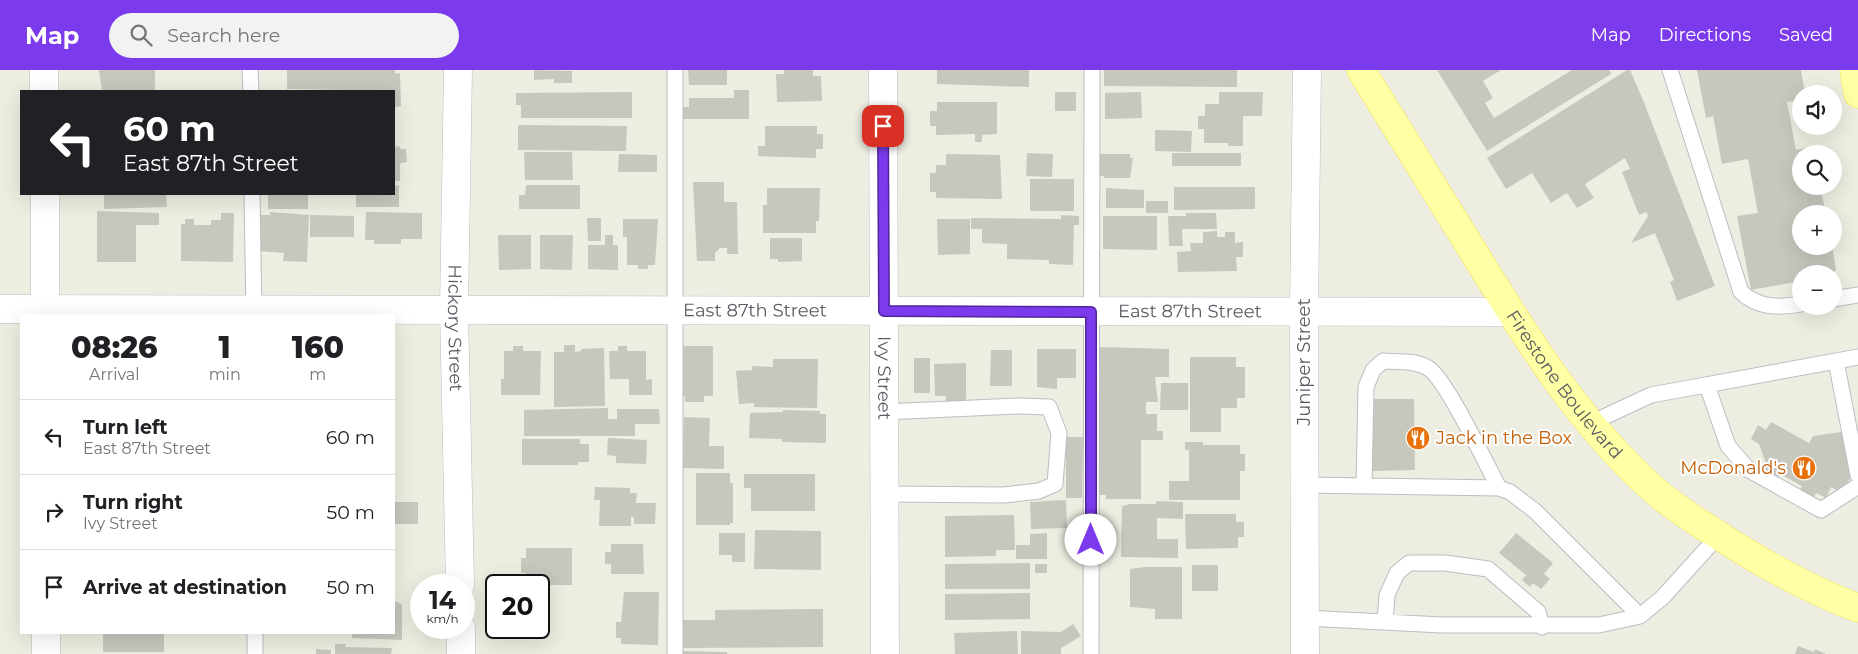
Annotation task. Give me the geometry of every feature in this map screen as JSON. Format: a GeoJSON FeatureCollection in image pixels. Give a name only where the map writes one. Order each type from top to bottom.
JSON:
{"type":"FeatureCollection","features":[{"type":"Feature","properties":{"kind":"main road","name":"Firestone Boulevard"},"geometry":{"type":"LineString","coordinates":[[1361,70],[1510,312],[1591,423],[1653,489],[1681,511],[1765,565],[1811,589],[1858,608]]}},
{"type":"Feature","properties":{"kind":"street"},"geometry":{"type":"LineString","coordinates":[[44,70],[44,90]]}},
{"type":"Feature","properties":{"kind":"street","name":"Hickory Street"},"geometry":{"type":"LineString","coordinates":[[458,70],[454,310],[460,574]]}},
{"type":"Feature","properties":{"kind":"street","name":"Ivy Street"},"geometry":{"type":"LineString","coordinates":[[883,70],[885,654]]}},
{"type":"Feature","properties":{"kind":"street","name":"Juniper Street"},"geometry":{"type":"LineString","coordinates":[[1305,654],[1304,312],[1307,70]]}},
{"type":"Feature","properties":{"kind":"street"},"geometry":{"type":"LineString","coordinates":[[45,195],[45,312]]}},
{"type":"Feature","properties":{"kind":"street","name":"East 87th Street"},"geometry":{"type":"LineString","coordinates":[[0,309],[45,312],[454,310],[1510,312]]}},
{"type":"Feature","properties":{"kind":"street"},"geometry":{"type":"LineString","coordinates":[[46,634],[46,654]]}},
{"type":"Feature","properties":{"kind":"street"},"geometry":{"type":"LineString","coordinates":[[461,639],[462,654]]}},
{"type":"Feature","properties":{"kind":"lane"},"geometry":{"type":"LineString","coordinates":[[250,70],[251,90]]}},
{"type":"Feature","properties":{"kind":"lane"},"geometry":{"type":"LineString","coordinates":[[675,70],[676,654]]}},
{"type":"Feature","properties":{"kind":"lane"},"geometry":{"type":"LineString","coordinates":[[1091,654],[1092,70]]}},
{"type":"Feature","properties":{"kind":"lane"},"geometry":{"type":"LineString","coordinates":[[1670,70],[1740,292],[1751,302],[1784,307],[1792,306]]}},
{"type":"Feature","properties":{"kind":"lane"},"geometry":{"type":"LineString","coordinates":[[252,195],[254,312]]}},
{"type":"Feature","properties":{"kind":"lane"},"geometry":{"type":"LineString","coordinates":[[1842,297],[1858,295]]}},
{"type":"Feature","properties":{"kind":"lane"},"geometry":{"type":"LineString","coordinates":[[1591,423],[1651,396],[1858,357]]}},
{"type":"Feature","properties":{"kind":"lane"},"geometry":{"type":"LineString","coordinates":[[1364,486],[1366,388],[1373,370],[1382,361],[1414,363],[1430,369],[1454,402],[1499,488]]}},
{"type":"Feature","properties":{"kind":"lane"},"geometry":{"type":"LineString","coordinates":[[1836,361],[1858,475]]}},
{"type":"Feature","properties":{"kind":"lane"},"geometry":{"type":"LineString","coordinates":[[1706,385],[1728,446],[1749,470],[1821,510],[1858,486]]}},
{"type":"Feature","properties":{"kind":"lane"},"geometry":{"type":"LineString","coordinates":[[884,412],[1018,406],[1049,407],[1059,433],[1055,484],[1038,491],[1004,495],[885,494]]}},
{"type":"Feature","properties":{"kind":"lane"},"geometry":{"type":"LineString","coordinates":[[1304,485],[1499,488],[1510,492],[1534,511],[1640,616]]}},
{"type":"Feature","properties":{"kind":"lane"},"geometry":{"type":"LineString","coordinates":[[1305,618],[1542,627],[1599,625],[1640,616],[1663,597],[1719,535]]}},
{"type":"Feature","properties":{"kind":"lane"},"geometry":{"type":"LineString","coordinates":[[1386,622],[1387,595],[1396,573],[1409,563],[1445,563],[1488,568],[1538,612],[1542,627]]}},
{"type":"Feature","properties":{"kind":"lane"},"geometry":{"type":"LineString","coordinates":[[255,634],[256,654]]}},
{"type":"Feature","properties":{"kind":"building"},"geometry":{"type":"Polygon","coordinates":[[[99,70],[155,70],[155,90],[102,90],[99,70]]]}},
{"type":"Feature","properties":{"kind":"building"},"geometry":{"type":"Polygon","coordinates":[[[287,70],[395,70],[395,74],[400,73],[401,106],[395,107],[395,90],[287,89],[287,70]]]}},
{"type":"Feature","properties":{"kind":"building"},"geometry":{"type":"Polygon","coordinates":[[[534,70],[572,71],[572,83],[554,83],[554,79],[534,80],[534,70]]]}},
{"type":"Feature","properties":{"kind":"building"},"geometry":{"type":"Polygon","coordinates":[[[688,70],[727,70],[727,85],[689,85],[688,70]]]}},
{"type":"Feature","properties":{"kind":"building"},"geometry":{"type":"Polygon","coordinates":[[[784,70],[813,70],[813,76],[821,76],[822,101],[777,102],[776,74],[784,74],[784,70]]]}},
{"type":"Feature","properties":{"kind":"building"},"geometry":{"type":"Polygon","coordinates":[[[937,70],[1029,70],[1029,87],[937,84],[937,70]]]}},
{"type":"Feature","properties":{"kind":"building"},"geometry":{"type":"Polygon","coordinates":[[[1104,70],[1237,70],[1237,87],[1104,86],[1104,70]]]}},
{"type":"Feature","properties":{"kind":"building"},"geometry":{"type":"Polygon","coordinates":[[[1437,70],[1501,70],[1483,81],[1493,98],[1485,103],[1494,118],[1572,70],[1609,70],[1611,74],[1487,151],[1437,70]]]}},
{"type":"Feature","properties":{"kind":"building"},"geometry":{"type":"Polygon","coordinates":[[[1627,70],[1630,70],[1643,100],[1715,286],[1677,301],[1670,282],[1674,280],[1655,233],[1631,243],[1648,216],[1646,212],[1639,215],[1622,172],[1630,169],[1625,158],[1585,184],[1594,198],[1577,208],[1567,193],[1551,203],[1532,173],[1506,189],[1487,158],[1627,70]]]}},
{"type":"Feature","properties":{"kind":"building"},"geometry":{"type":"Polygon","coordinates":[[[1697,70],[1801,70],[1804,85],[1792,85],[1792,101],[1787,102],[1795,145],[1792,145],[1792,195],[1822,195],[1824,205],[1792,205],[1792,255],[1834,255],[1835,265],[1792,265],[1792,283],[1751,290],[1737,216],[1758,213],[1748,159],[1722,164],[1713,116],[1706,118],[1697,70]]]}},
{"type":"Feature","properties":{"kind":"building"},"geometry":{"type":"Polygon","coordinates":[[[734,90],[749,90],[749,119],[680,119],[680,107],[689,107],[689,98],[734,98],[734,90]]]}},
{"type":"Feature","properties":{"kind":"building"},"geometry":{"type":"Polygon","coordinates":[[[632,92],[632,118],[521,118],[521,105],[516,105],[516,93],[632,92]]]}},
{"type":"Feature","properties":{"kind":"building"},"geometry":{"type":"Polygon","coordinates":[[[1055,92],[1076,92],[1076,111],[1055,111],[1055,92]]]}},
{"type":"Feature","properties":{"kind":"building"},"geometry":{"type":"Polygon","coordinates":[[[1141,92],[1142,118],[1105,119],[1105,93],[1141,92]]]}},
{"type":"Feature","properties":{"kind":"building"},"geometry":{"type":"Polygon","coordinates":[[[1219,92],[1263,92],[1262,116],[1243,116],[1243,146],[1228,146],[1228,143],[1204,143],[1204,129],[1198,129],[1198,116],[1205,116],[1205,104],[1219,104],[1219,92]]]}},
{"type":"Feature","properties":{"kind":"building"},"geometry":{"type":"Polygon","coordinates":[[[937,102],[997,102],[997,134],[982,135],[982,142],[975,142],[975,134],[936,135],[936,126],[930,126],[930,111],[937,111],[937,102]]]}},
{"type":"Feature","properties":{"kind":"building"},"geometry":{"type":"Polygon","coordinates":[[[518,125],[627,126],[626,151],[518,150],[518,125]]]}},
{"type":"Feature","properties":{"kind":"building"},"geometry":{"type":"Polygon","coordinates":[[[765,126],[817,126],[817,134],[823,134],[823,149],[816,149],[816,158],[758,156],[758,146],[765,146],[765,126]]]}},
{"type":"Feature","properties":{"kind":"building"},"geometry":{"type":"Polygon","coordinates":[[[1155,130],[1192,131],[1191,152],[1155,151],[1155,130]]]}},
{"type":"Feature","properties":{"kind":"building"},"geometry":{"type":"Polygon","coordinates":[[[400,146],[400,149],[406,149],[407,162],[400,163],[400,181],[395,181],[395,147],[400,146]]]}},
{"type":"Feature","properties":{"kind":"building"},"geometry":{"type":"Polygon","coordinates":[[[524,152],[572,152],[573,180],[525,180],[524,152]]]}},
{"type":"Feature","properties":{"kind":"building"},"geometry":{"type":"Polygon","coordinates":[[[1027,153],[1053,154],[1052,177],[1026,176],[1027,153]]]}},
{"type":"Feature","properties":{"kind":"building"},"geometry":{"type":"Polygon","coordinates":[[[1172,153],[1241,153],[1241,166],[1172,166],[1172,153]]]}},
{"type":"Feature","properties":{"kind":"building"},"geometry":{"type":"Polygon","coordinates":[[[619,154],[657,155],[657,172],[618,172],[619,154]]]}},
{"type":"Feature","properties":{"kind":"building"},"geometry":{"type":"Polygon","coordinates":[[[946,154],[1000,155],[1002,199],[936,198],[936,192],[930,192],[930,173],[936,173],[936,165],[946,165],[946,154]]]}},
{"type":"Feature","properties":{"kind":"building"},"geometry":{"type":"Polygon","coordinates":[[[1100,154],[1130,154],[1130,158],[1133,158],[1130,178],[1104,178],[1104,176],[1100,176],[1100,154]]]}},
{"type":"Feature","properties":{"kind":"building"},"geometry":{"type":"Polygon","coordinates":[[[1030,179],[1074,179],[1074,211],[1030,211],[1030,179]]]}},
{"type":"Feature","properties":{"kind":"building"},"geometry":{"type":"Polygon","coordinates":[[[693,182],[724,182],[724,202],[737,202],[738,254],[727,254],[727,248],[720,248],[715,253],[715,261],[697,261],[693,182]]]}},
{"type":"Feature","properties":{"kind":"building"},"geometry":{"type":"Polygon","coordinates":[[[399,185],[399,207],[356,207],[356,195],[395,195],[395,186],[399,185]]]}},
{"type":"Feature","properties":{"kind":"building"},"geometry":{"type":"Polygon","coordinates":[[[526,185],[580,185],[580,209],[519,209],[519,195],[525,195],[526,185]]]}},
{"type":"Feature","properties":{"kind":"building"},"geometry":{"type":"Polygon","coordinates":[[[1174,187],[1255,187],[1255,209],[1174,210],[1174,187]]]}},
{"type":"Feature","properties":{"kind":"building"},"geometry":{"type":"Polygon","coordinates":[[[767,188],[820,188],[819,221],[816,221],[816,233],[763,233],[763,205],[767,205],[767,188]]]}},
{"type":"Feature","properties":{"kind":"building"},"geometry":{"type":"Polygon","coordinates":[[[1106,188],[1144,190],[1144,208],[1106,208],[1106,188]]]}},
{"type":"Feature","properties":{"kind":"building"},"geometry":{"type":"Polygon","coordinates":[[[104,195],[166,195],[167,207],[104,209],[104,195]]]}},
{"type":"Feature","properties":{"kind":"building"},"geometry":{"type":"Polygon","coordinates":[[[268,195],[308,195],[308,209],[268,209],[268,195]]]}},
{"type":"Feature","properties":{"kind":"building"},"geometry":{"type":"Polygon","coordinates":[[[1146,201],[1168,201],[1168,213],[1146,213],[1146,201]]]}},
{"type":"Feature","properties":{"kind":"building"},"geometry":{"type":"Polygon","coordinates":[[[97,211],[159,213],[159,225],[136,225],[136,262],[97,262],[97,211]]]}},
{"type":"Feature","properties":{"kind":"building"},"geometry":{"type":"Polygon","coordinates":[[[270,212],[309,215],[307,262],[283,261],[284,253],[257,251],[259,215],[270,215],[270,212]]]}},
{"type":"Feature","properties":{"kind":"building"},"geometry":{"type":"Polygon","coordinates":[[[366,212],[422,213],[422,239],[401,239],[401,244],[374,244],[374,240],[365,240],[366,212]]]}},
{"type":"Feature","properties":{"kind":"building"},"geometry":{"type":"Polygon","coordinates":[[[221,213],[234,213],[233,262],[181,261],[181,224],[185,224],[185,219],[194,219],[194,225],[211,225],[211,220],[221,220],[221,213]]]}},
{"type":"Feature","properties":{"kind":"building"},"geometry":{"type":"Polygon","coordinates":[[[1186,213],[1216,213],[1217,229],[1182,229],[1183,246],[1169,246],[1168,216],[1186,216],[1186,213]]]}},
{"type":"Feature","properties":{"kind":"building"},"geometry":{"type":"Polygon","coordinates":[[[310,215],[354,216],[354,237],[310,237],[310,215]]]}},
{"type":"Feature","properties":{"kind":"building"},"geometry":{"type":"Polygon","coordinates":[[[1061,215],[1079,216],[1079,225],[1074,225],[1073,265],[1049,264],[1049,260],[1007,259],[1007,244],[982,243],[982,229],[971,229],[971,218],[1061,219],[1061,215]]]}},
{"type":"Feature","properties":{"kind":"building"},"geometry":{"type":"Polygon","coordinates":[[[1103,216],[1157,216],[1157,250],[1103,249],[1103,216]]]}},
{"type":"Feature","properties":{"kind":"building"},"geometry":{"type":"Polygon","coordinates":[[[587,218],[601,218],[601,241],[588,241],[587,218]]]}},
{"type":"Feature","properties":{"kind":"building"},"geometry":{"type":"Polygon","coordinates":[[[623,219],[658,219],[655,265],[648,265],[648,269],[638,269],[638,265],[627,265],[627,237],[623,237],[623,219]]]}},
{"type":"Feature","properties":{"kind":"building"},"geometry":{"type":"Polygon","coordinates":[[[937,219],[970,219],[970,254],[938,255],[937,219]]]}},
{"type":"Feature","properties":{"kind":"building"},"geometry":{"type":"Polygon","coordinates":[[[1217,231],[1217,237],[1225,237],[1225,232],[1235,232],[1235,243],[1243,242],[1243,257],[1236,257],[1237,271],[1178,272],[1177,252],[1191,251],[1190,243],[1203,243],[1203,232],[1217,231]]]}},
{"type":"Feature","properties":{"kind":"building"},"geometry":{"type":"Polygon","coordinates":[[[498,235],[531,235],[531,269],[499,270],[498,235]]]}},
{"type":"Feature","properties":{"kind":"building"},"geometry":{"type":"Polygon","coordinates":[[[540,235],[573,235],[572,270],[540,269],[540,235]]]}},
{"type":"Feature","properties":{"kind":"building"},"geometry":{"type":"Polygon","coordinates":[[[605,235],[613,235],[613,245],[618,245],[618,270],[588,269],[588,245],[605,245],[605,235]]]}},
{"type":"Feature","properties":{"kind":"building"},"geometry":{"type":"Polygon","coordinates":[[[770,238],[802,238],[802,261],[778,262],[778,259],[770,259],[770,238]]]}},
{"type":"Feature","properties":{"kind":"building"},"geometry":{"type":"Polygon","coordinates":[[[564,345],[575,345],[575,352],[581,351],[581,349],[604,348],[605,406],[554,407],[554,352],[564,352],[564,345]]]}},
{"type":"Feature","properties":{"kind":"building"},"geometry":{"type":"Polygon","coordinates":[[[513,346],[523,346],[523,351],[541,351],[540,395],[501,395],[501,379],[504,379],[504,351],[513,351],[513,346]]]}},
{"type":"Feature","properties":{"kind":"building"},"geometry":{"type":"Polygon","coordinates":[[[618,346],[627,346],[627,351],[646,351],[646,380],[652,379],[652,395],[629,395],[629,379],[610,379],[609,351],[618,351],[618,346]]]}},
{"type":"Feature","properties":{"kind":"building"},"geometry":{"type":"Polygon","coordinates":[[[681,346],[713,346],[713,396],[704,396],[704,402],[685,402],[685,396],[681,396],[681,346]]]}},
{"type":"Feature","properties":{"kind":"building"},"geometry":{"type":"Polygon","coordinates":[[[1100,347],[1169,349],[1169,377],[1155,377],[1158,402],[1146,402],[1146,414],[1157,414],[1157,431],[1163,431],[1163,440],[1141,440],[1141,499],[1106,499],[1106,495],[1100,495],[1100,347]]]}},
{"type":"Feature","properties":{"kind":"building"},"geometry":{"type":"Polygon","coordinates":[[[1037,349],[1076,349],[1076,378],[1057,378],[1057,389],[1037,387],[1037,349]]]}},
{"type":"Feature","properties":{"kind":"building"},"geometry":{"type":"Polygon","coordinates":[[[991,350],[1012,350],[1012,386],[990,386],[991,350]]]}},
{"type":"Feature","properties":{"kind":"building"},"geometry":{"type":"Polygon","coordinates":[[[1190,357],[1236,357],[1236,367],[1245,367],[1245,398],[1237,398],[1237,408],[1221,408],[1221,432],[1190,432],[1190,357]]]}},
{"type":"Feature","properties":{"kind":"building"},"geometry":{"type":"Polygon","coordinates":[[[914,358],[930,358],[930,393],[914,393],[914,358]]]}},
{"type":"Feature","properties":{"kind":"building"},"geometry":{"type":"Polygon","coordinates":[[[773,359],[818,359],[817,408],[754,407],[754,403],[739,404],[736,371],[752,370],[752,366],[773,367],[773,359]]]}},
{"type":"Feature","properties":{"kind":"building"},"geometry":{"type":"Polygon","coordinates":[[[966,363],[966,405],[946,405],[946,396],[935,396],[934,364],[966,363]]]}},
{"type":"Feature","properties":{"kind":"building"},"geometry":{"type":"Polygon","coordinates":[[[1161,383],[1188,383],[1188,410],[1160,410],[1161,383]]]}},
{"type":"Feature","properties":{"kind":"building"},"geometry":{"type":"Polygon","coordinates":[[[1373,399],[1414,399],[1415,470],[1373,471],[1373,399]]]}},
{"type":"Feature","properties":{"kind":"building"},"geometry":{"type":"Polygon","coordinates":[[[608,408],[608,419],[617,419],[617,409],[659,409],[660,424],[635,424],[635,436],[524,436],[524,410],[608,408]]]}},
{"type":"Feature","properties":{"kind":"building"},"geometry":{"type":"Polygon","coordinates":[[[783,410],[820,411],[820,414],[826,414],[826,443],[782,442],[782,439],[749,438],[750,413],[783,412],[783,410]]]}},
{"type":"Feature","properties":{"kind":"building"},"geometry":{"type":"Polygon","coordinates":[[[684,417],[710,418],[709,446],[724,446],[724,469],[683,468],[684,417]]]}},
{"type":"Feature","properties":{"kind":"building"},"geometry":{"type":"Polygon","coordinates":[[[1771,422],[1809,443],[1813,436],[1848,431],[1853,473],[1842,493],[1831,487],[1826,498],[1816,493],[1813,499],[1799,491],[1802,486],[1780,474],[1777,479],[1762,471],[1766,464],[1759,444],[1751,439],[1758,425],[1766,430],[1771,422]]]}},
{"type":"Feature","properties":{"kind":"building"},"geometry":{"type":"Polygon","coordinates":[[[1066,437],[1083,437],[1082,498],[1066,498],[1066,437]]]}},
{"type":"Feature","properties":{"kind":"building"},"geometry":{"type":"Polygon","coordinates":[[[608,438],[647,440],[646,464],[616,463],[616,456],[607,455],[608,438]]]}},
{"type":"Feature","properties":{"kind":"building"},"geometry":{"type":"Polygon","coordinates":[[[522,439],[580,439],[580,444],[589,444],[589,462],[578,462],[578,465],[522,465],[522,439]]]}},
{"type":"Feature","properties":{"kind":"building"},"geometry":{"type":"Polygon","coordinates":[[[1185,442],[1203,442],[1203,445],[1240,445],[1240,454],[1245,454],[1245,471],[1240,471],[1240,500],[1169,500],[1169,481],[1189,481],[1189,450],[1185,450],[1185,442]]]}},
{"type":"Feature","properties":{"kind":"building"},"geometry":{"type":"Polygon","coordinates":[[[696,473],[730,473],[730,483],[733,483],[733,523],[730,523],[730,525],[696,525],[696,473]]]}},
{"type":"Feature","properties":{"kind":"building"},"geometry":{"type":"Polygon","coordinates":[[[744,474],[815,474],[815,511],[751,511],[751,488],[744,488],[744,474]]]}},
{"type":"Feature","properties":{"kind":"building"},"geometry":{"type":"Polygon","coordinates":[[[595,487],[630,488],[630,493],[637,493],[636,503],[656,503],[655,524],[634,524],[634,517],[631,517],[631,526],[599,526],[600,500],[594,500],[595,487]]]}},
{"type":"Feature","properties":{"kind":"building"},"geometry":{"type":"Polygon","coordinates":[[[1066,500],[1067,528],[1031,529],[1030,502],[1066,500]]]}},
{"type":"Feature","properties":{"kind":"building"},"geometry":{"type":"Polygon","coordinates":[[[1156,501],[1183,502],[1183,519],[1157,518],[1157,539],[1178,539],[1178,558],[1121,557],[1122,506],[1130,504],[1156,504],[1156,501]]]}},
{"type":"Feature","properties":{"kind":"building"},"geometry":{"type":"Polygon","coordinates":[[[395,502],[418,502],[418,524],[395,524],[395,502]]]}},
{"type":"Feature","properties":{"kind":"building"},"geometry":{"type":"Polygon","coordinates":[[[1185,514],[1236,514],[1236,522],[1244,522],[1244,537],[1238,537],[1238,548],[1186,549],[1185,514]]]}},
{"type":"Feature","properties":{"kind":"building"},"geometry":{"type":"Polygon","coordinates":[[[1014,515],[1015,550],[996,550],[996,556],[945,557],[945,516],[1014,515]]]}},
{"type":"Feature","properties":{"kind":"building"},"geometry":{"type":"Polygon","coordinates":[[[755,530],[821,531],[821,570],[754,569],[755,530]]]}},
{"type":"Feature","properties":{"kind":"building"},"geometry":{"type":"Polygon","coordinates":[[[719,533],[745,533],[745,562],[732,562],[732,555],[719,555],[719,533]]]}},
{"type":"Feature","properties":{"kind":"building"},"geometry":{"type":"Polygon","coordinates":[[[1047,533],[1047,559],[1016,559],[1016,545],[1030,545],[1030,534],[1047,533]]]}},
{"type":"Feature","properties":{"kind":"building"},"geometry":{"type":"Polygon","coordinates":[[[1516,533],[1553,563],[1544,574],[1550,579],[1541,589],[1533,583],[1530,587],[1522,580],[1526,575],[1499,553],[1516,533]]]}},
{"type":"Feature","properties":{"kind":"building"},"geometry":{"type":"Polygon","coordinates":[[[611,544],[643,544],[644,574],[611,574],[611,564],[605,564],[605,552],[611,552],[611,544]]]}},
{"type":"Feature","properties":{"kind":"building"},"geometry":{"type":"Polygon","coordinates":[[[526,548],[572,548],[572,585],[550,585],[550,574],[521,573],[521,558],[526,558],[526,548]]]}},
{"type":"Feature","properties":{"kind":"building"},"geometry":{"type":"Polygon","coordinates":[[[1030,563],[1030,589],[945,589],[945,564],[1030,563]]]}},
{"type":"Feature","properties":{"kind":"building"},"geometry":{"type":"Polygon","coordinates":[[[1035,564],[1047,564],[1047,573],[1035,573],[1035,564]]]}},
{"type":"Feature","properties":{"kind":"building"},"geometry":{"type":"Polygon","coordinates":[[[1192,565],[1218,565],[1218,591],[1192,591],[1192,565]]]}},
{"type":"Feature","properties":{"kind":"building"},"geometry":{"type":"Polygon","coordinates":[[[1182,567],[1182,619],[1155,619],[1155,609],[1130,607],[1130,569],[1182,567]]]}},
{"type":"Feature","properties":{"kind":"building"},"geometry":{"type":"Polygon","coordinates":[[[624,592],[659,592],[658,645],[621,644],[621,638],[616,638],[616,622],[621,622],[624,592]]]}},
{"type":"Feature","properties":{"kind":"building"},"geometry":{"type":"Polygon","coordinates":[[[1030,593],[1030,619],[945,620],[945,594],[1030,593]]]}},
{"type":"Feature","properties":{"kind":"building"},"geometry":{"type":"Polygon","coordinates":[[[395,601],[402,604],[402,640],[352,638],[352,634],[395,634],[395,601]]]}},
{"type":"Feature","properties":{"kind":"building"},"geometry":{"type":"Polygon","coordinates":[[[823,609],[823,647],[679,648],[679,620],[715,620],[715,610],[823,609]]]}},
{"type":"Feature","properties":{"kind":"building"},"geometry":{"type":"Polygon","coordinates":[[[1073,624],[1081,636],[1061,648],[1061,654],[1021,654],[1021,631],[1061,632],[1073,624]]]}},
{"type":"Feature","properties":{"kind":"building"},"geometry":{"type":"Polygon","coordinates":[[[1017,631],[1018,654],[955,654],[954,633],[1017,631]]]}},
{"type":"Feature","properties":{"kind":"building"},"geometry":{"type":"Polygon","coordinates":[[[103,634],[164,634],[164,652],[103,652],[103,634]]]}},
{"type":"Feature","properties":{"kind":"building"},"geometry":{"type":"Polygon","coordinates":[[[335,644],[346,644],[345,647],[392,648],[391,654],[335,654],[335,644]]]}},
{"type":"Feature","properties":{"kind":"building"},"geometry":{"type":"Polygon","coordinates":[[[1798,646],[1814,652],[1815,649],[1826,654],[1795,654],[1798,646]]]}},
{"type":"Feature","properties":{"kind":"building"},"geometry":{"type":"Polygon","coordinates":[[[316,649],[331,650],[331,654],[316,654],[316,649]]]}},
{"type":"Feature","properties":{"kind":"building"},"geometry":{"type":"Polygon","coordinates":[[[681,651],[727,652],[727,654],[681,654],[681,651]]]}},
{"type":"Feature","properties":{"kind":"place","name":"Jack in the Box"},"geometry":{"type":"Point","coordinates":[1418,438]}},
{"type":"Feature","properties":{"kind":"place","name":"McDonald's"},"geometry":{"type":"Point","coordinates":[1804,468]}},
{"type":"Feature","properties":{"kind":"route"},"geometry":{"type":"LineString","coordinates":[[883,126],[884,311],[1091,312],[1091,540]]}}]}
